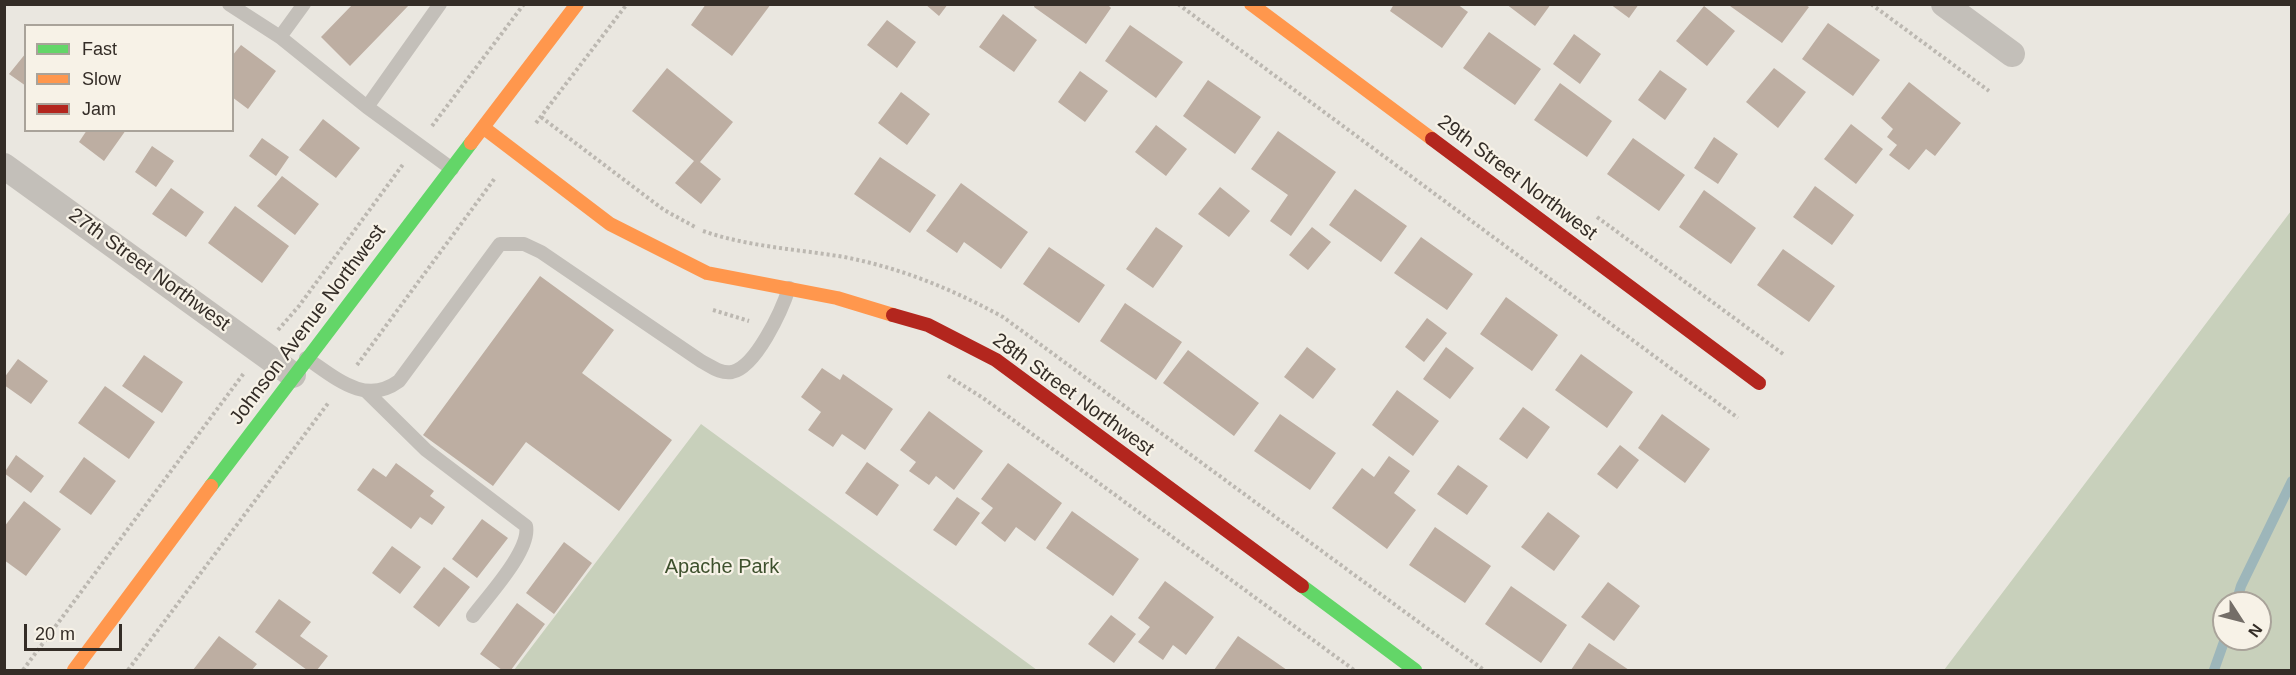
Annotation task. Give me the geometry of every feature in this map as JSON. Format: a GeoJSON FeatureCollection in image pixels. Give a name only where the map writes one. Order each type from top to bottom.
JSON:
{"type":"FeatureCollection","features":[{"type":"Feature","properties":{"kind":"street","name":"29th Street Northwest"},"geometry":{"type":"LineString","coordinates":[[1251,4],[1759,383]]}},
{"type":"Feature","properties":{"kind":"street"},"geometry":{"type":"LineString","coordinates":[[1944,4],[2012,54]]}},
{"type":"Feature","properties":{"kind":"street","name":"Johnson Avenue Northwest"},"geometry":{"type":"LineString","coordinates":[[74,670],[300,366],[484,128],[572,6]]}},
{"type":"Feature","properties":{"kind":"street","name":"28th Street Northwest"},"geometry":{"type":"LineString","coordinates":[[484,128],[610,224],[707,273],[837,298],[928,325],[996,360],[1415,670]]}},
{"type":"Feature","properties":{"kind":"street","name":"27th Street Northwest"},"geometry":{"type":"LineString","coordinates":[[4,166],[300,366]]}},
{"type":"Feature","properties":{"kind":"lane"},"geometry":{"type":"LineString","coordinates":[[229,4],[280,37],[367,107],[452,169]]}},
{"type":"Feature","properties":{"kind":"lane"},"geometry":{"type":"LineString","coordinates":[[280,37],[304,4]]}},
{"type":"Feature","properties":{"kind":"lane"},"geometry":{"type":"LineString","coordinates":[[367,107],[440,4]]}},
{"type":"Feature","properties":{"kind":"lane"},"geometry":{"type":"LineString","coordinates":[[367,392],[390,388],[399,381],[500,244],[524,244],[542,252],[701,361],[722,372],[733,372],[742,367],[774,325],[782,311],[789,288]]}},
{"type":"Feature","properties":{"kind":"lane"},"geometry":{"type":"LineString","coordinates":[[300,366],[367,392],[426,450],[526,526],[528,533],[521,552],[473,616]]}},
{"type":"Feature","properties":{"kind":"path"},"geometry":{"type":"LineString","coordinates":[[536,123],[627,4]]}},
{"type":"Feature","properties":{"kind":"path"},"geometry":{"type":"LineString","coordinates":[[1178,4],[1738,418]]}},
{"type":"Feature","properties":{"kind":"path"},"geometry":{"type":"LineString","coordinates":[[1871,4],[1989,91]]}},
{"type":"Feature","properties":{"kind":"path"},"geometry":{"type":"LineString","coordinates":[[128,670],[499,172]]}},
{"type":"Feature","properties":{"kind":"path"},"geometry":{"type":"LineString","coordinates":[[707,308],[742,320],[774,325]]}},
{"type":"Feature","properties":{"kind":"path"},"geometry":{"type":"LineString","coordinates":[[946,374],[983,398],[1354,670]]}},
{"type":"Feature","properties":{"kind":"green space"},"geometry":{"type":"Polygon","coordinates":[[[2291,211],[2291,670],[1944,670],[2291,211]]]}},
{"type":"Feature","properties":{"kind":"green space","name":"Apache Park"},"geometry":{"type":"Polygon","coordinates":[[[701,424],[1037,670],[514,670],[701,424]]]}},
{"type":"Feature","properties":{"kind":"building"},"geometry":{"type":"Polygon","coordinates":[[[353,4],[410,4],[350,66],[321,37],[353,4]]]}},
{"type":"Feature","properties":{"kind":"building"},"geometry":{"type":"Polygon","coordinates":[[[706,4],[771,4],[732,56],[691,25],[706,4]]]}},
{"type":"Feature","properties":{"kind":"building"},"geometry":{"type":"Polygon","coordinates":[[[925,4],[948,4],[939,16],[925,4]]]}},
{"type":"Feature","properties":{"kind":"building"},"geometry":{"type":"Polygon","coordinates":[[[1035,4],[1107,4],[1111,8],[1086,44],[1034,7],[1035,4]]]}},
{"type":"Feature","properties":{"kind":"building"},"geometry":{"type":"Polygon","coordinates":[[[1394,4],[1457,4],[1468,12],[1442,48],[1390,11],[1394,4]]]}},
{"type":"Feature","properties":{"kind":"building"},"geometry":{"type":"Polygon","coordinates":[[[1506,4],[1551,4],[1535,26],[1506,4]]]}},
{"type":"Feature","properties":{"kind":"building"},"geometry":{"type":"Polygon","coordinates":[[[1610,4],[1639,4],[1629,18],[1610,4]]]}},
{"type":"Feature","properties":{"kind":"building"},"geometry":{"type":"Polygon","coordinates":[[[1731,4],[1804,4],[1809,7],[1782,43],[1730,6],[1731,4]]]}},
{"type":"Feature","properties":{"kind":"building"},"geometry":{"type":"Polygon","coordinates":[[[1704,6],[1735,31],[1707,66],[1676,41],[1704,6]]]}},
{"type":"Feature","properties":{"kind":"building"},"geometry":{"type":"Polygon","coordinates":[[[1003,14],[1037,40],[1014,72],[979,47],[1003,14]]]}},
{"type":"Feature","properties":{"kind":"building"},"geometry":{"type":"Polygon","coordinates":[[[887,20],[916,42],[897,68],[867,45],[887,20]]]}},
{"type":"Feature","properties":{"kind":"building"},"geometry":{"type":"Polygon","coordinates":[[[1828,23],[1880,60],[1853,96],[1802,59],[1828,23]]]}},
{"type":"Feature","properties":{"kind":"building"},"geometry":{"type":"Polygon","coordinates":[[[1130,25],[1183,62],[1156,98],[1105,61],[1130,25]]]}},
{"type":"Feature","properties":{"kind":"building"},"geometry":{"type":"Polygon","coordinates":[[[1489,32],[1541,69],[1515,105],[1463,68],[1489,32]]]}},
{"type":"Feature","properties":{"kind":"building"},"geometry":{"type":"Polygon","coordinates":[[[1574,34],[1601,54],[1580,84],[1553,64],[1574,34]]]}},
{"type":"Feature","properties":{"kind":"building"},"geometry":{"type":"Polygon","coordinates":[[[241,45],[276,71],[248,109],[234,98],[234,54],[241,45]]]}},
{"type":"Feature","properties":{"kind":"building"},"geometry":{"type":"Polygon","coordinates":[[[24,55],[24,85],[9,74],[24,55]]]}},
{"type":"Feature","properties":{"kind":"building"},"geometry":{"type":"Polygon","coordinates":[[[667,68],[733,122],[700,162],[721,179],[701,204],[675,183],[694,161],[632,111],[667,68]]]}},
{"type":"Feature","properties":{"kind":"building"},"geometry":{"type":"Polygon","coordinates":[[[1774,68],[1806,92],[1778,128],[1746,102],[1774,68]]]}},
{"type":"Feature","properties":{"kind":"building"},"geometry":{"type":"Polygon","coordinates":[[[1660,70],[1687,89],[1665,120],[1638,100],[1660,70]]]}},
{"type":"Feature","properties":{"kind":"building"},"geometry":{"type":"Polygon","coordinates":[[[1080,71],[1108,91],[1085,122],[1058,102],[1080,71]]]}},
{"type":"Feature","properties":{"kind":"building"},"geometry":{"type":"Polygon","coordinates":[[[1208,80],[1261,117],[1235,154],[1183,116],[1208,80]]]}},
{"type":"Feature","properties":{"kind":"building"},"geometry":{"type":"Polygon","coordinates":[[[1909,82],[1961,123],[1935,156],[1926,149],[1909,170],[1889,155],[1897,145],[1887,137],[1893,129],[1881,118],[1909,82]]]}},
{"type":"Feature","properties":{"kind":"building"},"geometry":{"type":"Polygon","coordinates":[[[1560,83],[1612,121],[1587,157],[1534,120],[1560,83]]]}},
{"type":"Feature","properties":{"kind":"building"},"geometry":{"type":"Polygon","coordinates":[[[901,92],[930,114],[907,145],[878,123],[901,92]]]}},
{"type":"Feature","properties":{"kind":"building"},"geometry":{"type":"Polygon","coordinates":[[[323,119],[360,148],[336,178],[299,150],[323,119]]]}},
{"type":"Feature","properties":{"kind":"building"},"geometry":{"type":"Polygon","coordinates":[[[1851,124],[1883,149],[1856,184],[1824,159],[1851,124]]]}},
{"type":"Feature","properties":{"kind":"building"},"geometry":{"type":"Polygon","coordinates":[[[1156,125],[1187,149],[1166,176],[1135,152],[1156,125]]]}},
{"type":"Feature","properties":{"kind":"building"},"geometry":{"type":"Polygon","coordinates":[[[1278,131],[1336,172],[1291,236],[1270,221],[1288,195],[1251,169],[1278,131]]]}},
{"type":"Feature","properties":{"kind":"building"},"geometry":{"type":"Polygon","coordinates":[[[86,132],[125,132],[104,161],[79,142],[86,132]]]}},
{"type":"Feature","properties":{"kind":"building"},"geometry":{"type":"Polygon","coordinates":[[[1714,137],[1738,154],[1718,184],[1694,168],[1714,137]]]}},
{"type":"Feature","properties":{"kind":"building"},"geometry":{"type":"Polygon","coordinates":[[[262,138],[289,157],[276,176],[249,156],[262,138]]]}},
{"type":"Feature","properties":{"kind":"building"},"geometry":{"type":"Polygon","coordinates":[[[1633,138],[1685,175],[1659,211],[1607,174],[1633,138]]]}},
{"type":"Feature","properties":{"kind":"building"},"geometry":{"type":"Polygon","coordinates":[[[152,146],[174,161],[156,187],[135,172],[152,146]]]}},
{"type":"Feature","properties":{"kind":"building"},"geometry":{"type":"Polygon","coordinates":[[[880,157],[936,195],[910,233],[854,194],[880,157]]]}},
{"type":"Feature","properties":{"kind":"building"},"geometry":{"type":"Polygon","coordinates":[[[282,176],[319,204],[295,235],[257,206],[282,176]]]}},
{"type":"Feature","properties":{"kind":"building"},"geometry":{"type":"Polygon","coordinates":[[[961,183],[1028,232],[1001,269],[964,242],[957,253],[926,231],[961,183]]]}},
{"type":"Feature","properties":{"kind":"building"},"geometry":{"type":"Polygon","coordinates":[[[1815,186],[1854,215],[1832,245],[1793,217],[1815,186]]]}},
{"type":"Feature","properties":{"kind":"building"},"geometry":{"type":"Polygon","coordinates":[[[1220,187],[1250,211],[1229,237],[1198,214],[1220,187]]]}},
{"type":"Feature","properties":{"kind":"building"},"geometry":{"type":"Polygon","coordinates":[[[171,188],[204,212],[186,237],[152,214],[171,188]]]}},
{"type":"Feature","properties":{"kind":"building"},"geometry":{"type":"Polygon","coordinates":[[[1355,189],[1407,226],[1381,262],[1329,225],[1355,189]]]}},
{"type":"Feature","properties":{"kind":"building"},"geometry":{"type":"Polygon","coordinates":[[[1704,190],[1756,228],[1731,264],[1679,227],[1704,190]]]}},
{"type":"Feature","properties":{"kind":"building"},"geometry":{"type":"Polygon","coordinates":[[[235,206],[289,246],[262,283],[208,243],[235,206]]]}},
{"type":"Feature","properties":{"kind":"building"},"geometry":{"type":"Polygon","coordinates":[[[1156,227],[1183,246],[1153,288],[1126,269],[1156,227]]]}},
{"type":"Feature","properties":{"kind":"building"},"geometry":{"type":"Polygon","coordinates":[[[1312,227],[1331,242],[1308,270],[1289,255],[1312,227]]]}},
{"type":"Feature","properties":{"kind":"building"},"geometry":{"type":"Polygon","coordinates":[[[1421,237],[1473,274],[1447,310],[1394,273],[1421,237]]]}},
{"type":"Feature","properties":{"kind":"building"},"geometry":{"type":"Polygon","coordinates":[[[1049,247],[1105,285],[1079,323],[1023,284],[1049,247]]]}},
{"type":"Feature","properties":{"kind":"building"},"geometry":{"type":"Polygon","coordinates":[[[1783,249],[1835,286],[1809,322],[1757,285],[1783,249]]]}},
{"type":"Feature","properties":{"kind":"building"},"geometry":{"type":"Polygon","coordinates":[[[540,276],[614,330],[582,373],[672,440],[619,511],[526,442],[493,486],[423,435],[540,276]]]}},
{"type":"Feature","properties":{"kind":"building"},"geometry":{"type":"Polygon","coordinates":[[[1506,297],[1558,335],[1532,371],[1480,334],[1506,297]]]}},
{"type":"Feature","properties":{"kind":"building"},"geometry":{"type":"Polygon","coordinates":[[[1125,303],[1182,342],[1156,380],[1100,341],[1125,303]]]}},
{"type":"Feature","properties":{"kind":"building"},"geometry":{"type":"Polygon","coordinates":[[[1427,318],[1447,333],[1424,362],[1405,347],[1427,318]]]}},
{"type":"Feature","properties":{"kind":"building"},"geometry":{"type":"Polygon","coordinates":[[[1307,347],[1336,369],[1313,399],[1284,377],[1307,347]]]}},
{"type":"Feature","properties":{"kind":"building"},"geometry":{"type":"Polygon","coordinates":[[[1446,347],[1474,368],[1450,399],[1423,379],[1446,347]]]}},
{"type":"Feature","properties":{"kind":"building"},"geometry":{"type":"Polygon","coordinates":[[[1188,350],[1259,403],[1234,436],[1163,383],[1188,350]]]}},
{"type":"Feature","properties":{"kind":"building"},"geometry":{"type":"Polygon","coordinates":[[[1581,354],[1633,392],[1607,428],[1555,390],[1581,354]]]}},
{"type":"Feature","properties":{"kind":"building"},"geometry":{"type":"Polygon","coordinates":[[[144,355],[183,382],[162,413],[122,386],[144,355]]]}},
{"type":"Feature","properties":{"kind":"building"},"geometry":{"type":"Polygon","coordinates":[[[18,359],[48,381],[31,404],[4,385],[4,378],[18,359]]]}},
{"type":"Feature","properties":{"kind":"building"},"geometry":{"type":"Polygon","coordinates":[[[822,368],[840,380],[843,374],[893,409],[865,450],[842,434],[833,447],[808,430],[821,412],[801,397],[822,368]]]}},
{"type":"Feature","properties":{"kind":"building"},"geometry":{"type":"Polygon","coordinates":[[[105,386],[155,422],[129,459],[78,423],[105,386]]]}},
{"type":"Feature","properties":{"kind":"building"},"geometry":{"type":"Polygon","coordinates":[[[1397,390],[1439,421],[1413,456],[1372,425],[1397,390]]]}},
{"type":"Feature","properties":{"kind":"building"},"geometry":{"type":"Polygon","coordinates":[[[1523,407],[1550,427],[1527,459],[1499,439],[1523,407]]]}},
{"type":"Feature","properties":{"kind":"building"},"geometry":{"type":"Polygon","coordinates":[[[929,411],[983,451],[954,490],[936,476],[929,485],[909,471],[916,462],[900,450],[929,411]]]}},
{"type":"Feature","properties":{"kind":"building"},"geometry":{"type":"Polygon","coordinates":[[[1280,414],[1336,453],[1310,490],[1254,451],[1280,414]]]}},
{"type":"Feature","properties":{"kind":"building"},"geometry":{"type":"Polygon","coordinates":[[[1662,414],[1710,449],[1685,483],[1638,448],[1662,414]]]}},
{"type":"Feature","properties":{"kind":"building"},"geometry":{"type":"Polygon","coordinates":[[[1620,445],[1639,460],[1617,489],[1597,474],[1620,445]]]}},
{"type":"Feature","properties":{"kind":"building"},"geometry":{"type":"Polygon","coordinates":[[[16,455],[44,476],[31,493],[4,473],[16,455]]]}},
{"type":"Feature","properties":{"kind":"building"},"geometry":{"type":"Polygon","coordinates":[[[1389,456],[1410,471],[1394,493],[1416,510],[1387,549],[1332,508],[1362,468],[1374,477],[1389,456]]]}},
{"type":"Feature","properties":{"kind":"building"},"geometry":{"type":"Polygon","coordinates":[[[84,457],[116,481],[91,515],[59,492],[84,457]]]}},
{"type":"Feature","properties":{"kind":"building"},"geometry":{"type":"Polygon","coordinates":[[[867,462],[899,485],[877,516],[845,493],[867,462]]]}},
{"type":"Feature","properties":{"kind":"building"},"geometry":{"type":"Polygon","coordinates":[[[396,463],[434,491],[430,496],[445,507],[432,525],[420,517],[411,529],[357,490],[373,468],[386,477],[396,463]]]}},
{"type":"Feature","properties":{"kind":"building"},"geometry":{"type":"Polygon","coordinates":[[[1008,463],[1062,503],[1035,541],[1016,527],[1005,542],[981,523],[993,508],[981,499],[1008,463]]]}},
{"type":"Feature","properties":{"kind":"building"},"geometry":{"type":"Polygon","coordinates":[[[1458,465],[1488,486],[1467,515],[1437,494],[1458,465]]]}},
{"type":"Feature","properties":{"kind":"building"},"geometry":{"type":"Polygon","coordinates":[[[957,497],[980,513],[956,546],[933,530],[957,497]]]}},
{"type":"Feature","properties":{"kind":"building"},"geometry":{"type":"Polygon","coordinates":[[[24,501],[61,529],[26,576],[4,560],[4,527],[24,501]]]}},
{"type":"Feature","properties":{"kind":"building"},"geometry":{"type":"Polygon","coordinates":[[[1072,511],[1139,559],[1113,596],[1046,548],[1072,511]]]}},
{"type":"Feature","properties":{"kind":"building"},"geometry":{"type":"Polygon","coordinates":[[[1548,512],[1580,536],[1554,571],[1521,547],[1548,512]]]}},
{"type":"Feature","properties":{"kind":"building"},"geometry":{"type":"Polygon","coordinates":[[[482,519],[508,538],[477,578],[452,559],[482,519]]]}},
{"type":"Feature","properties":{"kind":"building"},"geometry":{"type":"Polygon","coordinates":[[[1435,527],[1491,566],[1465,603],[1409,565],[1435,527]]]}},
{"type":"Feature","properties":{"kind":"building"},"geometry":{"type":"Polygon","coordinates":[[[564,542],[592,563],[554,614],[526,593],[564,542]]]}},
{"type":"Feature","properties":{"kind":"building"},"geometry":{"type":"Polygon","coordinates":[[[392,546],[421,567],[400,594],[372,573],[392,546]]]}},
{"type":"Feature","properties":{"kind":"building"},"geometry":{"type":"Polygon","coordinates":[[[444,567],[470,587],[439,627],[413,607],[444,567]]]}},
{"type":"Feature","properties":{"kind":"building"},"geometry":{"type":"Polygon","coordinates":[[[1165,581],[1214,617],[1186,655],[1173,645],[1163,660],[1138,642],[1150,627],[1138,618],[1165,581]]]}},
{"type":"Feature","properties":{"kind":"building"},"geometry":{"type":"Polygon","coordinates":[[[1608,582],[1640,606],[1614,641],[1581,617],[1608,582]]]}},
{"type":"Feature","properties":{"kind":"building"},"geometry":{"type":"Polygon","coordinates":[[[1511,586],[1567,625],[1541,663],[1485,624],[1511,586]]]}},
{"type":"Feature","properties":{"kind":"building"},"geometry":{"type":"Polygon","coordinates":[[[279,599],[311,622],[300,636],[328,656],[317,670],[307,670],[255,632],[279,599]]]}},
{"type":"Feature","properties":{"kind":"building"},"geometry":{"type":"Polygon","coordinates":[[[517,603],[545,624],[511,670],[502,670],[480,654],[517,603]]]}},
{"type":"Feature","properties":{"kind":"building"},"geometry":{"type":"Polygon","coordinates":[[[1111,615],[1136,634],[1114,663],[1088,644],[1111,615]]]}},
{"type":"Feature","properties":{"kind":"building"},"geometry":{"type":"Polygon","coordinates":[[[219,636],[257,664],[252,670],[193,670],[219,636]]]}},
{"type":"Feature","properties":{"kind":"building"},"geometry":{"type":"Polygon","coordinates":[[[1238,636],[1287,670],[1214,670],[1238,636]]]}},
{"type":"Feature","properties":{"kind":"building"},"geometry":{"type":"Polygon","coordinates":[[[1589,643],[1629,670],[1571,670],[1589,643]]]}},
{"type":"Feature","properties":{"kind":"waterway"},"geometry":{"type":"LineString","coordinates":[[2240,591],[2292,481]]}},
{"type":"Feature","properties":{"kind":"waterway"},"geometry":{"type":"LineString","coordinates":[[2214,670],[2221,651]]}},
{"type":"Feature","properties":{"kind":"traffic: fast"},"geometry":{"type":"LineString","coordinates":[[211,486],[471,143]]}},
{"type":"Feature","properties":{"kind":"traffic: fast"},"geometry":{"type":"LineString","coordinates":[[1302,586],[1415,670]]}},
{"type":"Feature","properties":{"kind":"traffic: slow"},"geometry":{"type":"LineString","coordinates":[[471,143],[577,4]]}},
{"type":"Feature","properties":{"kind":"traffic: slow"},"geometry":{"type":"LineString","coordinates":[[1251,4],[1432,139]]}},
{"type":"Feature","properties":{"kind":"traffic: slow"},"geometry":{"type":"LineString","coordinates":[[484,128],[610,224],[707,273],[837,298],[893,315]]}},
{"type":"Feature","properties":{"kind":"traffic: slow"},"geometry":{"type":"LineString","coordinates":[[74,670],[211,486]]}},
{"type":"Feature","properties":{"kind":"traffic: jam"},"geometry":{"type":"LineString","coordinates":[[1432,139],[1759,383]]}},
{"type":"Feature","properties":{"kind":"traffic: jam"},"geometry":{"type":"LineString","coordinates":[[893,315],[928,325],[996,360],[1302,586]]}}]}
